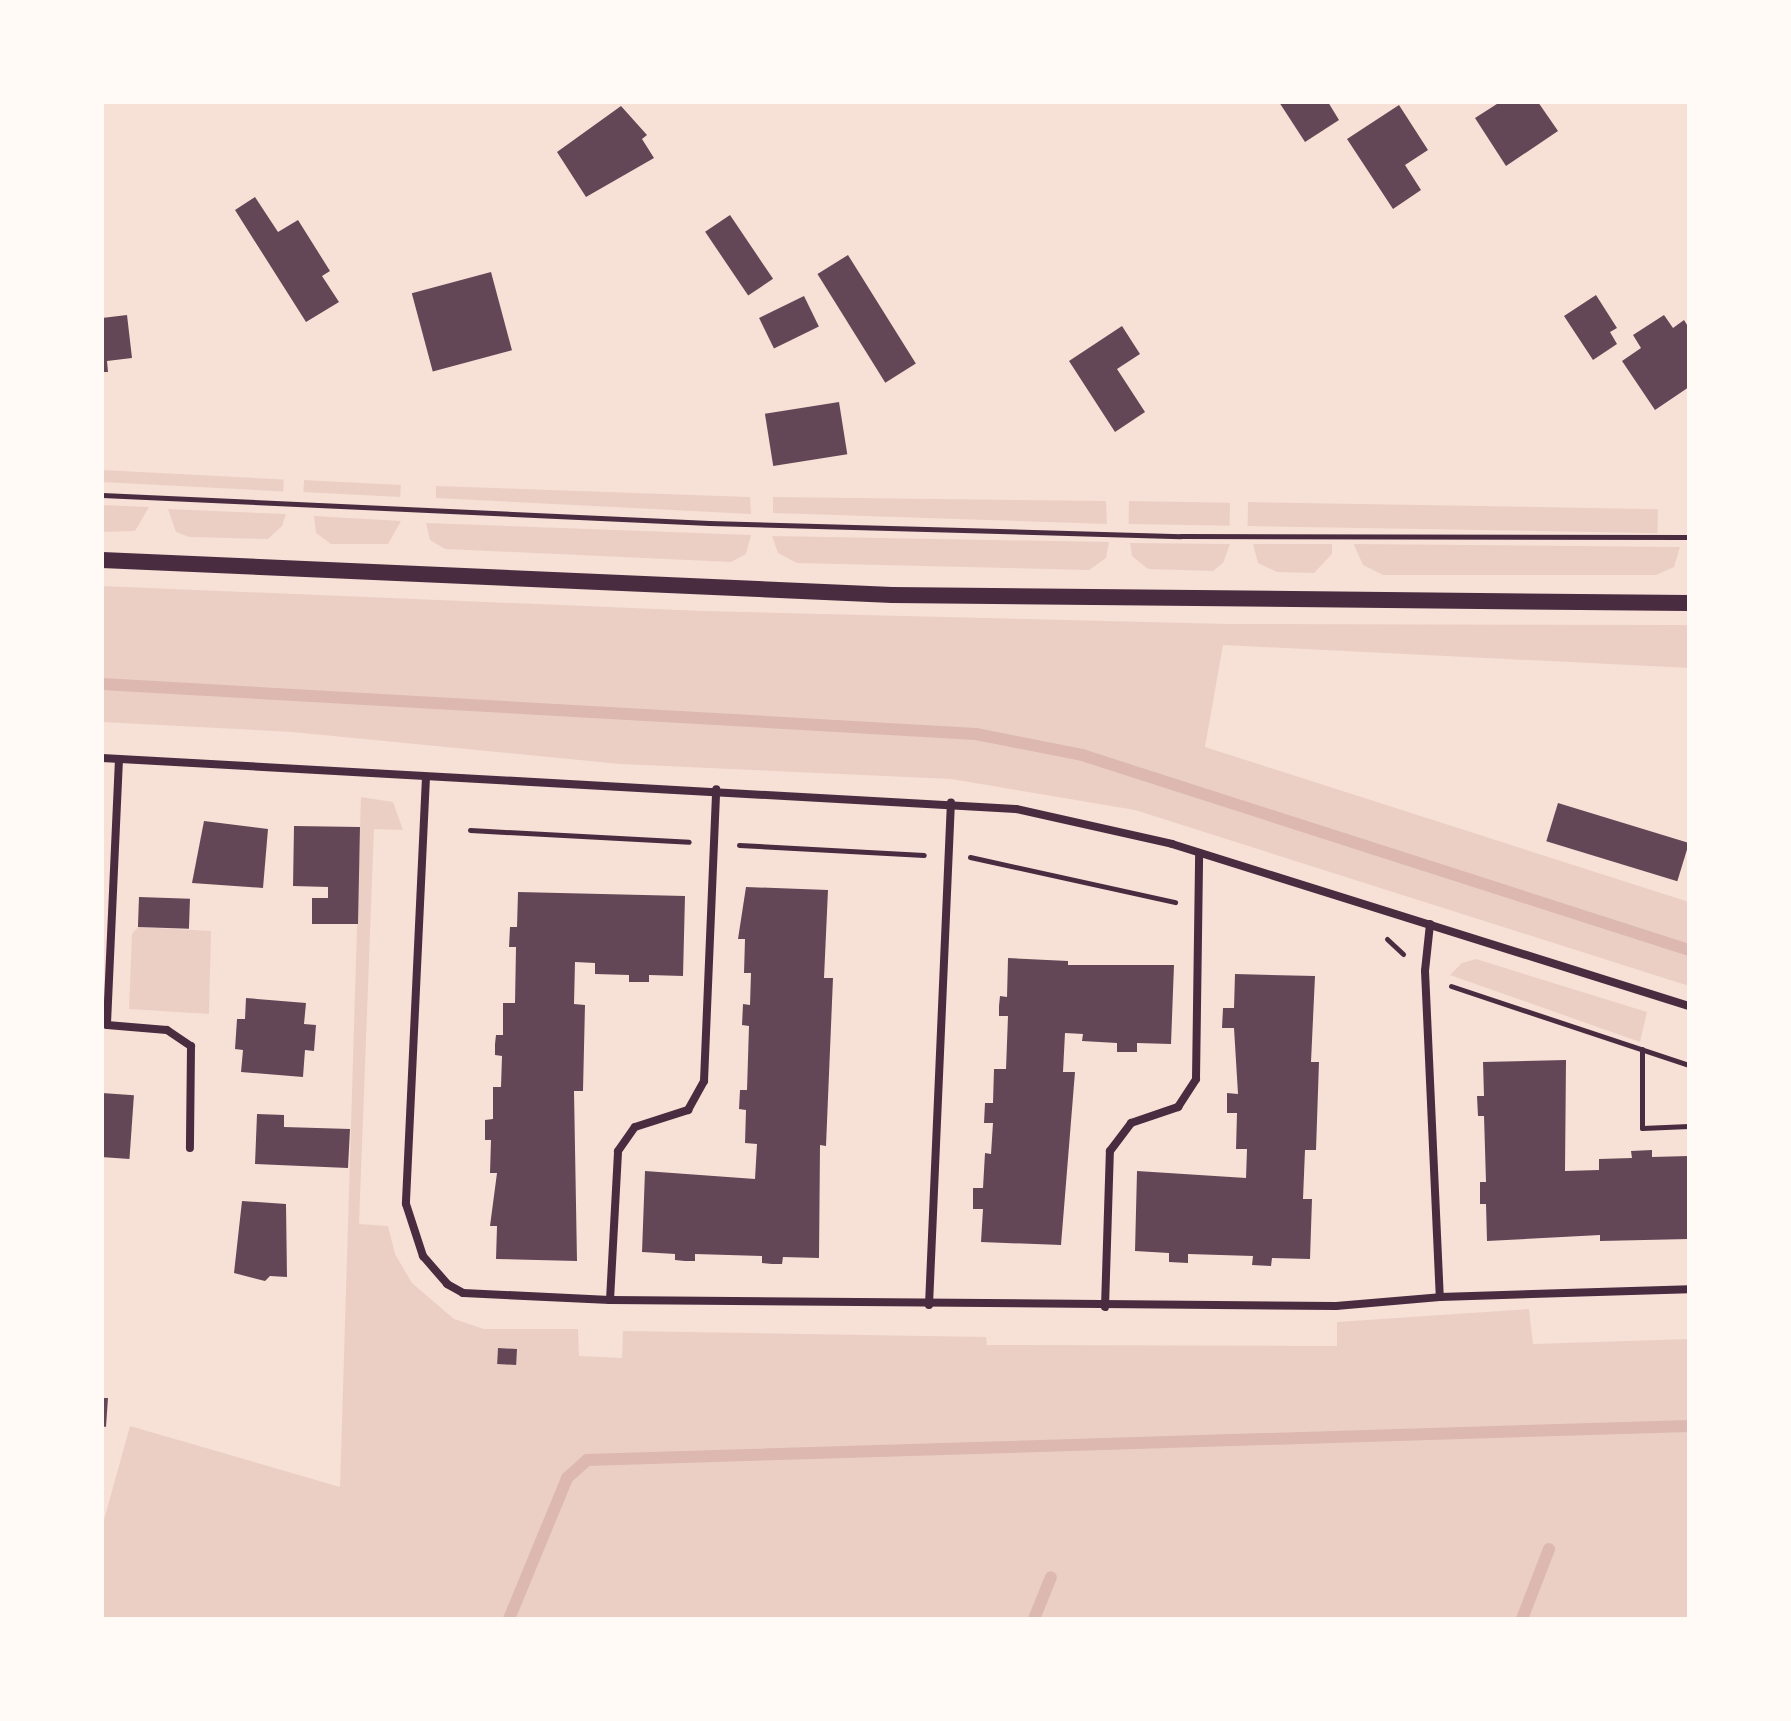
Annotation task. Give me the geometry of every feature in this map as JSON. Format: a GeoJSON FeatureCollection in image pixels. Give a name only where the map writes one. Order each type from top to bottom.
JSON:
{"type":"FeatureCollection","features":[{"type":"Feature","properties":{"kind":"main road"},"geometry":{"type":"LineString","coordinates":[[102,560],[892,595],[1689,603]]}},
{"type":"Feature","properties":{"kind":"street"},"geometry":{"type":"LineString","coordinates":[[102,758],[951,802],[1080,822],[1199,853],[1689,1006]]}},
{"type":"Feature","properties":{"kind":"street"},"geometry":{"type":"LineString","coordinates":[[119,759],[105,1025],[176,1032],[191,1046],[190,1148]]}},
{"type":"Feature","properties":{"kind":"street"},"geometry":{"type":"LineString","coordinates":[[426,777],[408,1223],[434,1272],[463,1293],[610,1300],[1105,1307],[1336,1306],[1440,1297],[1689,1289]]}},
{"type":"Feature","properties":{"kind":"street"},"geometry":{"type":"LineString","coordinates":[[610,1300],[618,1151],[635,1127],[688,1110],[704,1081],[716,789]]}},
{"type":"Feature","properties":{"kind":"street"},"geometry":{"type":"LineString","coordinates":[[929,1305],[951,802]]}},
{"type":"Feature","properties":{"kind":"street"},"geometry":{"type":"LineString","coordinates":[[1105,1307],[1110,1151],[1131,1123],[1178,1107],[1196,1079],[1199,853]]}},
{"type":"Feature","properties":{"kind":"street"},"geometry":{"type":"LineString","coordinates":[[1430,924],[1425,971],[1440,1297]]}},
{"type":"Feature","properties":{"kind":"path"},"geometry":{"type":"LineString","coordinates":[[102,495],[724,524],[1181,536],[1689,537]]}},
{"type":"Feature","properties":{"kind":"path"},"geometry":{"type":"LineString","coordinates":[[470,830],[987,858],[1175,902],[1199,893]]}},
{"type":"Feature","properties":{"kind":"path"},"geometry":{"type":"LineString","coordinates":[[1383,936],[1425,971],[1448,984],[1689,1065]]}},
{"type":"Feature","properties":{"kind":"path"},"geometry":{"type":"LineString","coordinates":[[1642,1049],[1642,1128],[1689,1126]]}},
{"type":"Feature","properties":{"kind":"shaded area"},"geometry":{"type":"Polygon","coordinates":[[[102,470],[284,480],[283,492],[102,482],[102,470]]]}},
{"type":"Feature","properties":{"kind":"shaded area"},"geometry":{"type":"Polygon","coordinates":[[[304,480],[401,485],[400,497],[303,492],[304,480]]]}},
{"type":"Feature","properties":{"kind":"shaded area"},"geometry":{"type":"Polygon","coordinates":[[[436,486],[750,497],[751,514],[436,498],[436,486]]]}},
{"type":"Feature","properties":{"kind":"shaded area"},"geometry":{"type":"Polygon","coordinates":[[[773,497],[1106,501],[1107,524],[773,513],[773,497]]]}},
{"type":"Feature","properties":{"kind":"shaded area"},"geometry":{"type":"Polygon","coordinates":[[[1129,501],[1230,503],[1230,526],[1129,524],[1129,501]]]}},
{"type":"Feature","properties":{"kind":"shaded area"},"geometry":{"type":"Polygon","coordinates":[[[1248,502],[1658,509],[1658,533],[1248,526],[1248,502]]]}},
{"type":"Feature","properties":{"kind":"shaded area"},"geometry":{"type":"Polygon","coordinates":[[[102,505],[149,507],[135,531],[102,532],[102,505]]]}},
{"type":"Feature","properties":{"kind":"shaded area"},"geometry":{"type":"Polygon","coordinates":[[[168,509],[286,514],[282,526],[268,539],[189,537],[176,532],[168,509]]]}},
{"type":"Feature","properties":{"kind":"shaded area"},"geometry":{"type":"Polygon","coordinates":[[[314,516],[401,521],[388,544],[331,544],[316,533],[314,516]]]}},
{"type":"Feature","properties":{"kind":"shaded area"},"geometry":{"type":"Polygon","coordinates":[[[426,523],[751,535],[746,554],[731,562],[445,549],[430,540],[426,523]]]}},
{"type":"Feature","properties":{"kind":"shaded area"},"geometry":{"type":"Polygon","coordinates":[[[772,536],[1109,542],[1106,558],[1089,570],[797,563],[778,553],[772,536]]]}},
{"type":"Feature","properties":{"kind":"shaded area"},"geometry":{"type":"Polygon","coordinates":[[[1130,543],[1230,544],[1223,563],[1213,571],[1148,569],[1132,556],[1130,543]]]}},
{"type":"Feature","properties":{"kind":"shaded area"},"geometry":{"type":"Polygon","coordinates":[[[1253,544],[1332,544],[1332,554],[1314,573],[1277,572],[1258,563],[1253,544]]]}},
{"type":"Feature","properties":{"kind":"shaded area"},"geometry":{"type":"Polygon","coordinates":[[[1354,544],[1680,547],[1674,567],[1656,575],[1383,575],[1363,565],[1354,544]]]}},
{"type":"Feature","properties":{"kind":"shaded area"},"geometry":{"type":"Polygon","coordinates":[[[102,586],[704,611],[1229,624],[1689,625],[1689,668],[1223,645],[1205,747],[1689,902],[1689,986],[1135,810],[951,779],[620,764],[292,732],[102,722],[102,586]]]}},
{"type":"Feature","properties":{"kind":"shaded area"},"geometry":{"type":"Polygon","coordinates":[[[361,797],[393,802],[403,830],[374,829],[359,1224],[388,1226],[395,1254],[412,1283],[454,1319],[484,1329],[578,1329],[579,1356],[622,1358],[623,1331],[986,1337],[987,1345],[1337,1346],[1337,1322],[1529,1309],[1533,1344],[1689,1339],[1689,1619],[102,1619],[102,1527],[130,1426],[340,1487],[361,797]]]}},
{"type":"Feature","properties":{"kind":"shaded area"},"geometry":{"type":"Polygon","coordinates":[[[138,927],[211,931],[209,1014],[129,1009],[132,934],[138,927]]]}},
{"type":"Feature","properties":{"kind":"shaded area"},"geometry":{"type":"Polygon","coordinates":[[[1476,959],[1647,1012],[1640,1042],[1450,975],[1462,963],[1476,959]]]}},
{"type":"Feature","properties":{"kind":"building"},"geometry":{"type":"Polygon","coordinates":[[[1279,102],[1328,102],[1339,120],[1305,142],[1279,102]]]}},
{"type":"Feature","properties":{"kind":"building"},"geometry":{"type":"Polygon","coordinates":[[[1500,102],[1538,102],[1558,131],[1506,166],[1475,118],[1500,102]]]}},
{"type":"Feature","properties":{"kind":"building"},"geometry":{"type":"Polygon","coordinates":[[[1399,105],[1428,150],[1405,165],[1421,190],[1393,209],[1347,139],[1399,105]]]}},
{"type":"Feature","properties":{"kind":"building"},"geometry":{"type":"Polygon","coordinates":[[[621,106],[647,135],[642,139],[654,158],[586,197],[557,152],[621,106]]]}},
{"type":"Feature","properties":{"kind":"building"},"geometry":{"type":"Polygon","coordinates":[[[255,197],[278,232],[298,220],[330,271],[322,276],[339,302],[306,322],[235,210],[255,197]]]}},
{"type":"Feature","properties":{"kind":"building"},"geometry":{"type":"Polygon","coordinates":[[[730,215],[773,279],[748,296],[705,232],[730,215]]]}},
{"type":"Feature","properties":{"kind":"building"},"geometry":{"type":"Polygon","coordinates":[[[848,255],[916,364],[885,383],[817,274],[848,255]]]}},
{"type":"Feature","properties":{"kind":"building"},"geometry":{"type":"Polygon","coordinates":[[[491,272],[512,350],[433,371],[412,293],[491,272]]]}},
{"type":"Feature","properties":{"kind":"building"},"geometry":{"type":"Polygon","coordinates":[[[1596,295],[1617,328],[1610,332],[1617,344],[1593,360],[1564,316],[1596,295]]]}},
{"type":"Feature","properties":{"kind":"building"},"geometry":{"type":"Polygon","coordinates":[[[804,296],[819,327],[774,348],[759,318],[804,296]]]}},
{"type":"Feature","properties":{"kind":"building"},"geometry":{"type":"Polygon","coordinates":[[[127,315],[132,358],[107,361],[108,372],[102,372],[102,318],[127,315]]]}},
{"type":"Feature","properties":{"kind":"building"},"geometry":{"type":"Polygon","coordinates":[[[1664,315],[1673,328],[1684,320],[1689,328],[1689,387],[1655,410],[1622,361],[1641,348],[1633,335],[1664,315]]]}},
{"type":"Feature","properties":{"kind":"building"},"geometry":{"type":"Polygon","coordinates":[[[1122,326],[1140,354],[1117,369],[1145,412],[1115,432],[1069,361],[1122,326]]]}},
{"type":"Feature","properties":{"kind":"building"},"geometry":{"type":"Polygon","coordinates":[[[839,402],[847,454],[773,466],[765,414],[839,402]]]}},
{"type":"Feature","properties":{"kind":"building"},"geometry":{"type":"Polygon","coordinates":[[[1558,803],[1689,843],[1677,881],[1546,841],[1558,803]]]}},
{"type":"Feature","properties":{"kind":"building"},"geometry":{"type":"Polygon","coordinates":[[[204,821],[268,829],[263,888],[192,883],[204,821]]]}},
{"type":"Feature","properties":{"kind":"building"},"geometry":{"type":"Polygon","coordinates":[[[294,826],[360,827],[358,924],[312,924],[312,898],[328,898],[328,887],[293,886],[294,826]]]}},
{"type":"Feature","properties":{"kind":"building"},"geometry":{"type":"Polygon","coordinates":[[[746,887],[828,890],[824,978],[833,978],[826,1146],[820,1145],[819,1258],[783,1257],[782,1264],[772,1264],[762,1263],[762,1256],[695,1254],[695,1261],[675,1260],[675,1254],[642,1252],[645,1171],[755,1179],[757,1144],[745,1143],[746,1110],[739,1109],[740,1090],[747,1090],[749,1026],[742,1025],[743,1004],[750,1005],[751,973],[744,973],[745,939],[738,939],[746,887]]]}},
{"type":"Feature","properties":{"kind":"building"},"geometry":{"type":"Polygon","coordinates":[[[518,892],[685,896],[683,976],[649,975],[649,982],[629,982],[629,975],[595,974],[595,963],[575,962],[574,1004],[585,1005],[583,1091],[574,1091],[577,1261],[496,1259],[497,1226],[490,1226],[497,1173],[490,1173],[491,1140],[485,1140],[485,1120],[493,1119],[493,1087],[501,1087],[502,1056],[495,1055],[495,1044],[496,1035],[503,1035],[503,1003],[515,1003],[516,947],[509,947],[510,927],[517,927],[518,892]]]}},
{"type":"Feature","properties":{"kind":"building"},"geometry":{"type":"Polygon","coordinates":[[[139,897],[190,899],[189,929],[138,927],[139,897]]]}},
{"type":"Feature","properties":{"kind":"building"},"geometry":{"type":"Polygon","coordinates":[[[1008,958],[1068,961],[1068,965],[1174,965],[1171,1044],[1137,1043],[1137,1052],[1117,1052],[1117,1043],[1082,1041],[1083,1034],[1065,1033],[1063,1072],[1075,1072],[1061,1245],[981,1242],[983,1209],[973,1209],[973,1188],[983,1188],[985,1153],[991,1154],[993,1123],[984,1123],[985,1103],[993,1103],[994,1069],[1006,1069],[1008,1016],[999,1016],[999,1006],[1000,996],[1007,997],[1008,958]]]}},
{"type":"Feature","properties":{"kind":"building"},"geometry":{"type":"Polygon","coordinates":[[[1235,974],[1315,976],[1311,1062],[1319,1062],[1316,1150],[1305,1150],[1303,1199],[1312,1199],[1310,1259],[1272,1258],[1271,1266],[1252,1265],[1253,1256],[1188,1254],[1188,1263],[1169,1262],[1169,1253],[1135,1251],[1137,1171],[1246,1178],[1247,1149],[1236,1149],[1237,1113],[1227,1113],[1227,1093],[1238,1094],[1234,1028],[1222,1028],[1223,1008],[1234,1008],[1235,974]]]}},
{"type":"Feature","properties":{"kind":"building"},"geometry":{"type":"Polygon","coordinates":[[[246,998],[306,1003],[304,1024],[316,1025],[314,1051],[305,1050],[303,1077],[241,1072],[243,1050],[235,1049],[237,1019],[245,1019],[246,998]]]}},
{"type":"Feature","properties":{"kind":"building"},"geometry":{"type":"Polygon","coordinates":[[[1566,1060],[1565,1171],[1599,1170],[1599,1159],[1632,1158],[1631,1151],[1652,1150],[1652,1157],[1689,1156],[1689,1239],[1600,1241],[1600,1235],[1487,1241],[1486,1204],[1480,1204],[1480,1182],[1486,1182],[1484,1116],[1478,1116],[1477,1096],[1484,1096],[1483,1062],[1566,1060]]]}},
{"type":"Feature","properties":{"kind":"building"},"geometry":{"type":"Polygon","coordinates":[[[102,1093],[134,1095],[129,1159],[102,1157],[102,1093]]]}},
{"type":"Feature","properties":{"kind":"building"},"geometry":{"type":"Polygon","coordinates":[[[257,1114],[284,1115],[284,1127],[350,1129],[348,1168],[255,1164],[257,1114]]]}},
{"type":"Feature","properties":{"kind":"building"},"geometry":{"type":"Polygon","coordinates":[[[242,1201],[286,1204],[287,1277],[270,1276],[265,1281],[234,1273],[242,1201]]]}},
{"type":"Feature","properties":{"kind":"building"},"geometry":{"type":"Polygon","coordinates":[[[498,1348],[517,1349],[516,1365],[497,1364],[498,1348]]]}},
{"type":"Feature","properties":{"kind":"building"},"geometry":{"type":"Polygon","coordinates":[[[102,1398],[108,1398],[106,1427],[102,1426],[102,1398]]]}},
{"type":"Feature","properties":{"kind":"waterway"},"geometry":{"type":"LineString","coordinates":[[102,684],[976,734],[1082,755],[1689,950]]}},
{"type":"Feature","properties":{"kind":"waterway"},"geometry":{"type":"LineString","coordinates":[[509,1619],[567,1478],[587,1460],[1689,1426]]}},
{"type":"Feature","properties":{"kind":"waterway"},"geometry":{"type":"LineString","coordinates":[[1522,1619],[1549,1549]]}},
{"type":"Feature","properties":{"kind":"waterway"},"geometry":{"type":"LineString","coordinates":[[1034,1619],[1051,1577]]}}]}
